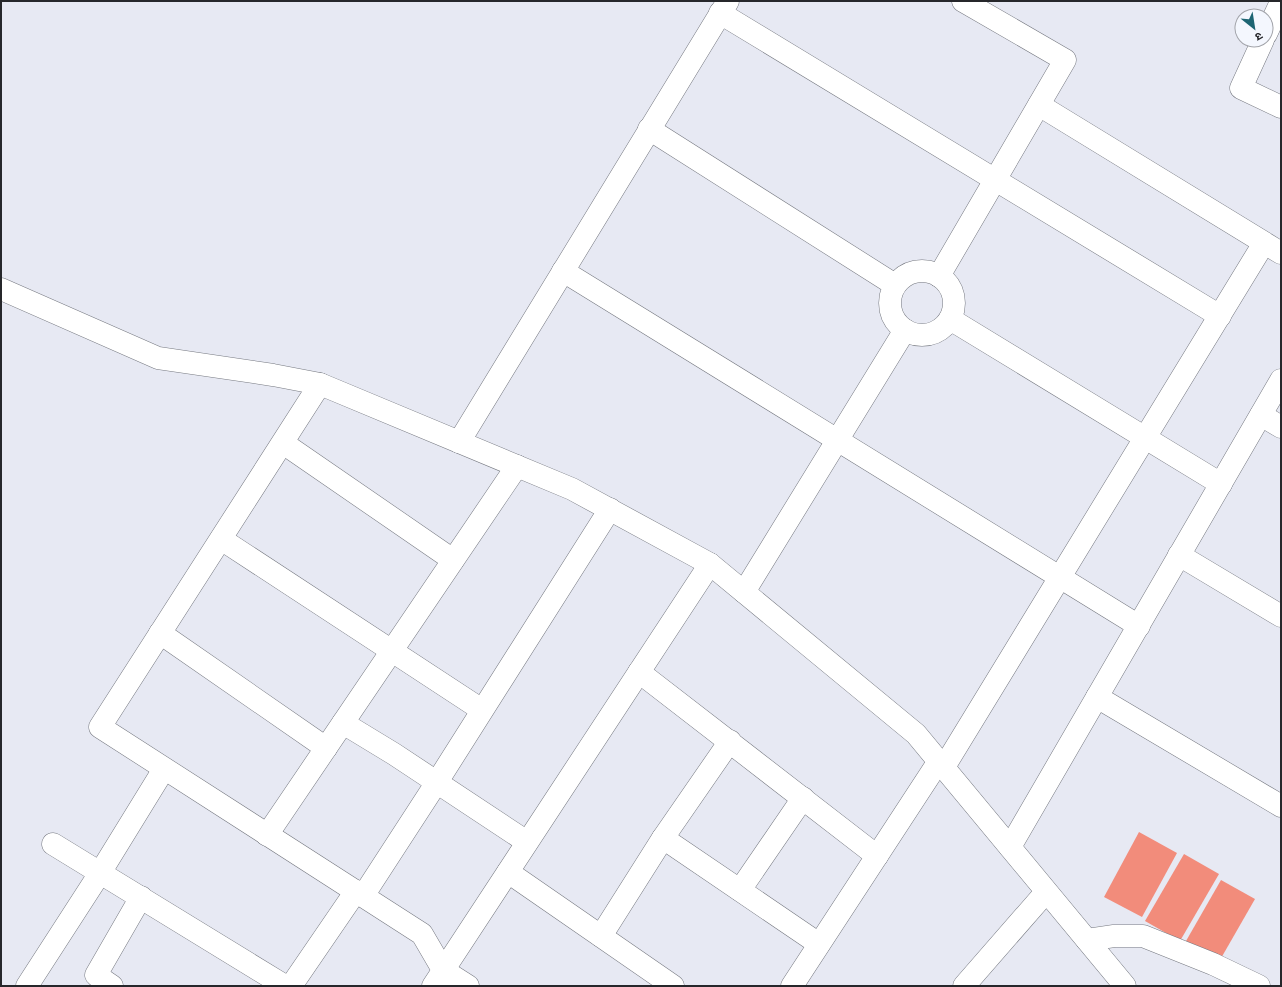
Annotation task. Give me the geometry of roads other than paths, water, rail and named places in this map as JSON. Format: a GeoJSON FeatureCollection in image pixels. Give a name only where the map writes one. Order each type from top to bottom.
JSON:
{"type":"FeatureCollection","features":[{"type":"Feature","properties":{"kind":"street"},"geometry":{"type":"LineString","coordinates":[[939,276],[1066,60],[988,7],[963,1]]}},
{"type":"Feature","properties":{"kind":"street"},"geometry":{"type":"LineString","coordinates":[[1274,17],[1281,2]]}},
{"type":"Feature","properties":{"kind":"street"},"geometry":{"type":"LineString","coordinates":[[459,442],[724,7],[995,180],[1220,316]]}},
{"type":"Feature","properties":{"kind":"street"},"geometry":{"type":"LineString","coordinates":[[1259,48],[1241,88],[1281,106]]}},
{"type":"Feature","properties":{"kind":"street"},"geometry":{"type":"LineString","coordinates":[[792,986],[877,856],[941,764],[1060,578],[1220,316],[1273,248],[1039,105]]}},
{"type":"Feature","properties":{"kind":"street"},"geometry":{"type":"LineString","coordinates":[[649,129],[895,285]]}},
{"type":"Feature","properties":{"kind":"street"},"geometry":{"type":"LineString","coordinates":[[923,270],[939,276],[943,278],[950,287],[954,298],[954,309],[950,319],[943,327],[935,332],[924,335],[914,334],[905,330],[897,324],[889,305],[890,295],[895,285],[902,277],[912,272],[923,270]]}},
{"type":"Feature","properties":{"kind":"street"},"geometry":{"type":"LineString","coordinates":[[563,271],[1139,626]]}},
{"type":"Feature","properties":{"kind":"street"},"geometry":{"type":"LineString","coordinates":[[1,289],[158,358],[273,375],[320,384],[572,489],[710,564],[916,734],[1125,986]]}},
{"type":"Feature","properties":{"kind":"street"},"geometry":{"type":"LineString","coordinates":[[950,319],[1221,484]]}},
{"type":"Feature","properties":{"kind":"street"},"geometry":{"type":"LineString","coordinates":[[744,592],[905,330]]}},
{"type":"Feature","properties":{"kind":"street"},"geometry":{"type":"LineString","coordinates":[[1010,847],[1281,380]]}},
{"type":"Feature","properties":{"kind":"street"},"geometry":{"type":"LineString","coordinates":[[320,384],[100,727],[422,934],[438,978]]}},
{"type":"Feature","properties":{"kind":"street"},"geometry":{"type":"LineString","coordinates":[[1261,414],[1281,427]]}},
{"type":"Feature","properties":{"kind":"street"},"geometry":{"type":"LineString","coordinates":[[283,443],[453,560]]}},
{"type":"Feature","properties":{"kind":"street"},"geometry":{"type":"LineString","coordinates":[[267,835],[517,466]]}},
{"type":"Feature","properties":{"kind":"street"},"geometry":{"type":"LineString","coordinates":[[291,986],[359,894],[437,782],[610,509]]}},
{"type":"Feature","properties":{"kind":"street"},"geometry":{"type":"LineString","coordinates":[[221,539],[482,710]]}},
{"type":"Feature","properties":{"kind":"street"},"geometry":{"type":"LineString","coordinates":[[1179,555],[1281,616]]}},
{"type":"Feature","properties":{"kind":"street"},"geometry":{"type":"LineString","coordinates":[[438,978],[710,564]]}},
{"type":"Feature","properties":{"kind":"street"},"geometry":{"type":"LineString","coordinates":[[160,633],[326,748]]}},
{"type":"Feature","properties":{"kind":"street"},"geometry":{"type":"LineString","coordinates":[[639,672],[877,856]]}},
{"type":"Feature","properties":{"kind":"street"},"geometry":{"type":"LineString","coordinates":[[1097,697],[1281,806]]}},
{"type":"Feature","properties":{"kind":"street"},"geometry":{"type":"LineString","coordinates":[[343,723],[394,754],[527,842]]}},
{"type":"Feature","properties":{"kind":"street"},"geometry":{"type":"LineString","coordinates":[[601,936],[663,838],[730,741]]}},
{"type":"Feature","properties":{"kind":"street"},"geometry":{"type":"LineString","coordinates":[[27,986],[100,873],[164,769]]}},
{"type":"Feature","properties":{"kind":"street"},"geometry":{"type":"LineString","coordinates":[[740,890],[803,798]]}},
{"type":"Feature","properties":{"kind":"street"},"geometry":{"type":"LineString","coordinates":[[663,838],[820,944]]}},
{"type":"Feature","properties":{"kind":"street"},"geometry":{"type":"LineString","coordinates":[[53,844],[285,986]]}},
{"type":"Feature","properties":{"kind":"street"},"geometry":{"type":"LineString","coordinates":[[508,872],[673,986]]}},
{"type":"Feature","properties":{"kind":"street"},"geometry":{"type":"LineString","coordinates":[[964,986],[1046,892]]}},
{"type":"Feature","properties":{"kind":"street"},"geometry":{"type":"LineString","coordinates":[[112,986],[96,975],[141,897]]}},
{"type":"Feature","properties":{"kind":"street"},"geometry":{"type":"LineString","coordinates":[[1087,940],[1114,936],[1143,936],[1213,964],[1259,986]]}},
{"type":"Feature","properties":{"kind":"street"},"geometry":{"type":"LineString","coordinates":[[438,978],[468,986]]}}]}
